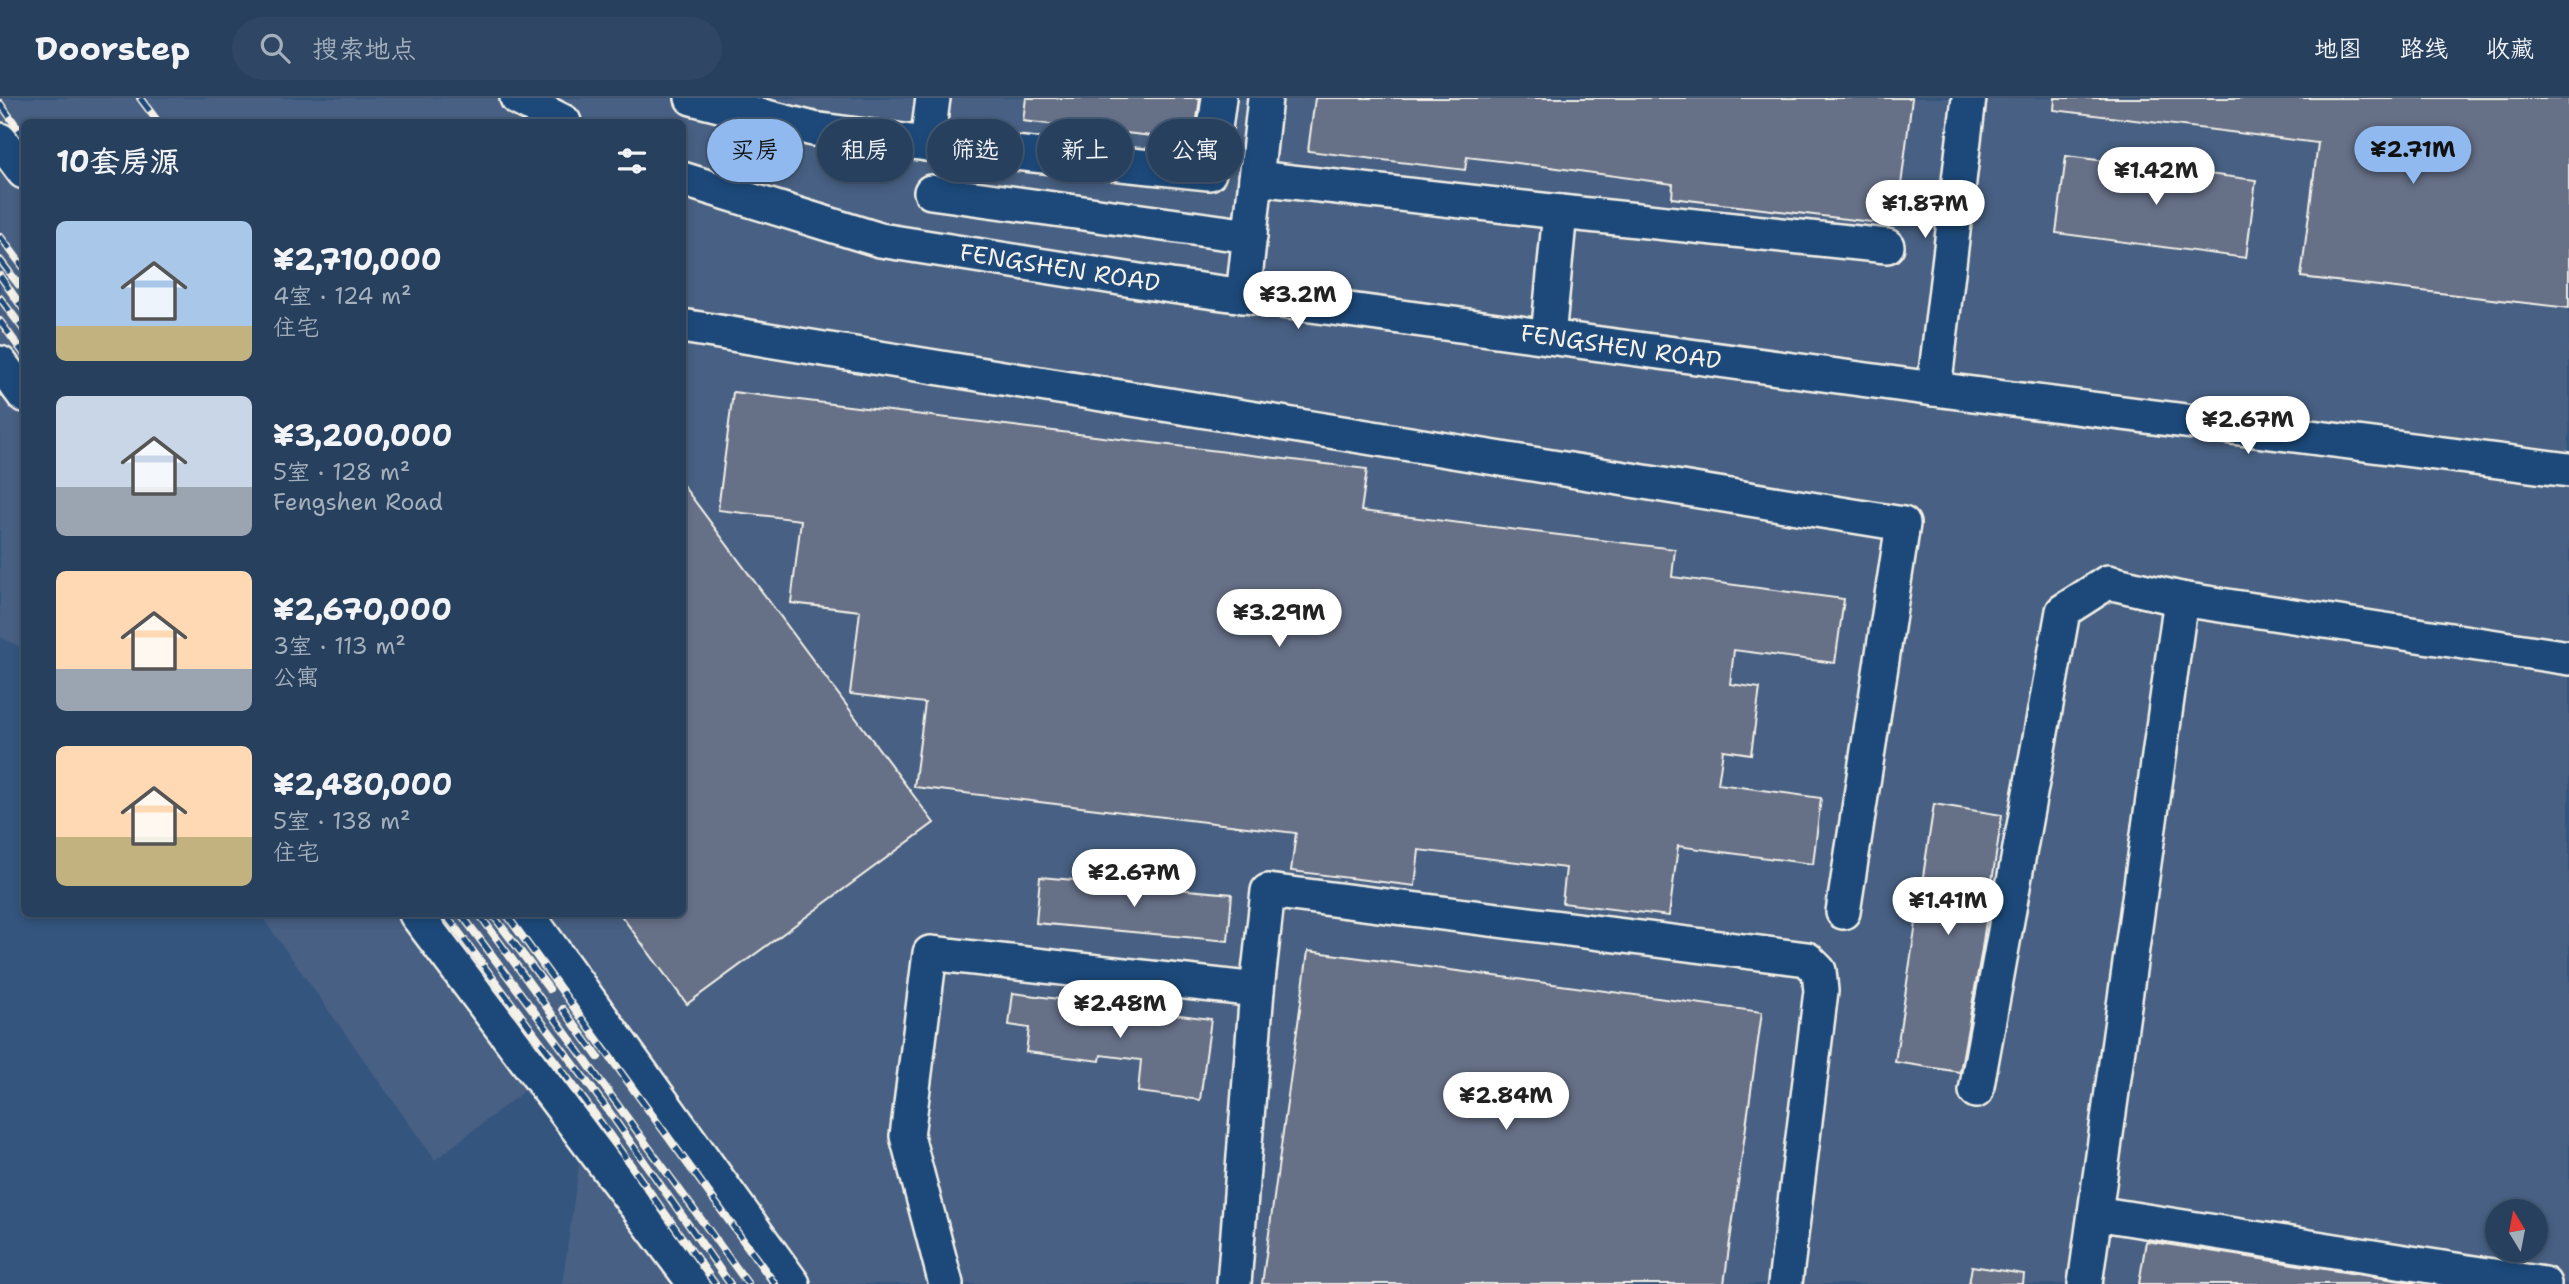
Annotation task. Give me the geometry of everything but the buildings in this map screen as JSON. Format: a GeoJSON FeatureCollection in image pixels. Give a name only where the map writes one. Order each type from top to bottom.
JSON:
{"type":"FeatureCollection","features":[{"type":"Feature","properties":{"kind":"street"},"geometry":{"type":"LineString","coordinates":[[517,98],[558,119]]}},
{"type":"Feature","properties":{"kind":"street"},"geometry":{"type":"LineString","coordinates":[[692,98],[813,129],[927,144]]}},
{"type":"Feature","properties":{"kind":"street"},"geometry":{"type":"LineString","coordinates":[[930,119],[933,98]]}},
{"type":"Feature","properties":{"kind":"street"},"geometry":{"type":"LineString","coordinates":[[1023,154],[1209,173],[1219,98]]}},
{"type":"Feature","properties":{"kind":"street"},"geometry":{"type":"LineString","coordinates":[[1244,296],[1265,98]]}},
{"type":"Feature","properties":{"kind":"street"},"geometry":{"type":"LineString","coordinates":[[1934,389],[1969,98]]}},
{"type":"Feature","properties":{"kind":"street"},"geometry":{"type":"LineString","coordinates":[[0,140],[21,168]]}},
{"type":"Feature","properties":{"kind":"street"},"geometry":{"type":"LineString","coordinates":[[1256,178],[1887,246]]}},
{"type":"Feature","properties":{"kind":"street","name":"FENGSHEN ROAD"},"geometry":{"type":"LineString","coordinates":[[686,180],[880,240],[1244,296],[1934,389],[2569,470]]}},
{"type":"Feature","properties":{"kind":"street"},"geometry":{"type":"LineString","coordinates":[[931,192],[1250,236]]}},
{"type":"Feature","properties":{"kind":"street"},"geometry":{"type":"LineString","coordinates":[[1548,337],[1560,212]]}},
{"type":"Feature","properties":{"kind":"street"},"geometry":{"type":"LineString","coordinates":[[686,327],[1903,524],[1843,912]]}},
{"type":"Feature","properties":{"kind":"street"},"geometry":{"type":"LineString","coordinates":[[0,363],[21,391]]}},
{"type":"Feature","properties":{"kind":"street"},"geometry":{"type":"LineString","coordinates":[[1976,1091],[2063,611],[2108,582],[2181,599],[2569,658]]}},
{"type":"Feature","properties":{"kind":"street"},"geometry":{"type":"LineString","coordinates":[[2085,1284],[2181,599]]}},
{"type":"Feature","properties":{"kind":"street"},"geometry":{"type":"LineString","coordinates":[[1234,1284],[1257,990],[1269,891],[1807,959],[1819,971],[1821,991],[1785,1284]]}},
{"type":"Feature","properties":{"kind":"street"},"geometry":{"type":"LineString","coordinates":[[418,917],[695,1284]]}},
{"type":"Feature","properties":{"kind":"street"},"geometry":{"type":"LineString","coordinates":[[529,917],[793,1284]]}},
{"type":"Feature","properties":{"kind":"street"},"geometry":{"type":"LineString","coordinates":[[946,1284],[908,1136],[930,953],[1257,990]]}},
{"type":"Feature","properties":{"kind":"street"},"geometry":{"type":"LineString","coordinates":[[2095,1213],[2544,1284]]}},
{"type":"Feature","properties":{"kind":"shaded area"},"geometry":{"type":"Polygon","coordinates":[[[0,98],[2569,98],[2569,1284],[562,1284],[583,1136],[540,1079],[435,1160],[262,917],[686,917],[686,119],[21,119],[21,648],[0,637],[0,98]]]}},
{"type":"Feature","properties":{"kind":"railway"},"geometry":{"type":"LineString","coordinates":[[140,98],[156,119]]}},
{"type":"Feature","properties":{"kind":"railway"},"geometry":{"type":"LineString","coordinates":[[0,103],[21,133]]}},
{"type":"Feature","properties":{"kind":"railway"},"geometry":{"type":"LineString","coordinates":[[0,236],[21,264]]}},
{"type":"Feature","properties":{"kind":"railway"},"geometry":{"type":"LineString","coordinates":[[0,260],[19,285]]}},
{"type":"Feature","properties":{"kind":"railway"},"geometry":{"type":"LineString","coordinates":[[0,276],[21,306]]}},
{"type":"Feature","properties":{"kind":"railway"},"geometry":{"type":"LineString","coordinates":[[0,298],[21,326]]}},
{"type":"Feature","properties":{"kind":"railway"},"geometry":{"type":"LineString","coordinates":[[0,321],[21,350]]}},
{"type":"Feature","properties":{"kind":"railway"},"geometry":{"type":"LineString","coordinates":[[447,917],[596,1116],[715,1284]]}},
{"type":"Feature","properties":{"kind":"railway"},"geometry":{"type":"LineString","coordinates":[[463,917],[605,1106],[730,1284]]}},
{"type":"Feature","properties":{"kind":"railway"},"geometry":{"type":"LineString","coordinates":[[481,917],[748,1284]]}},
{"type":"Feature","properties":{"kind":"railway"},"geometry":{"type":"LineString","coordinates":[[494,917],[549,989]]}},
{"type":"Feature","properties":{"kind":"railway"},"geometry":{"type":"LineString","coordinates":[[508,917],[775,1284]]}},
{"type":"Feature","properties":{"kind":"railway"},"geometry":{"type":"LineString","coordinates":[[563,1009],[598,1057]]}}]}
